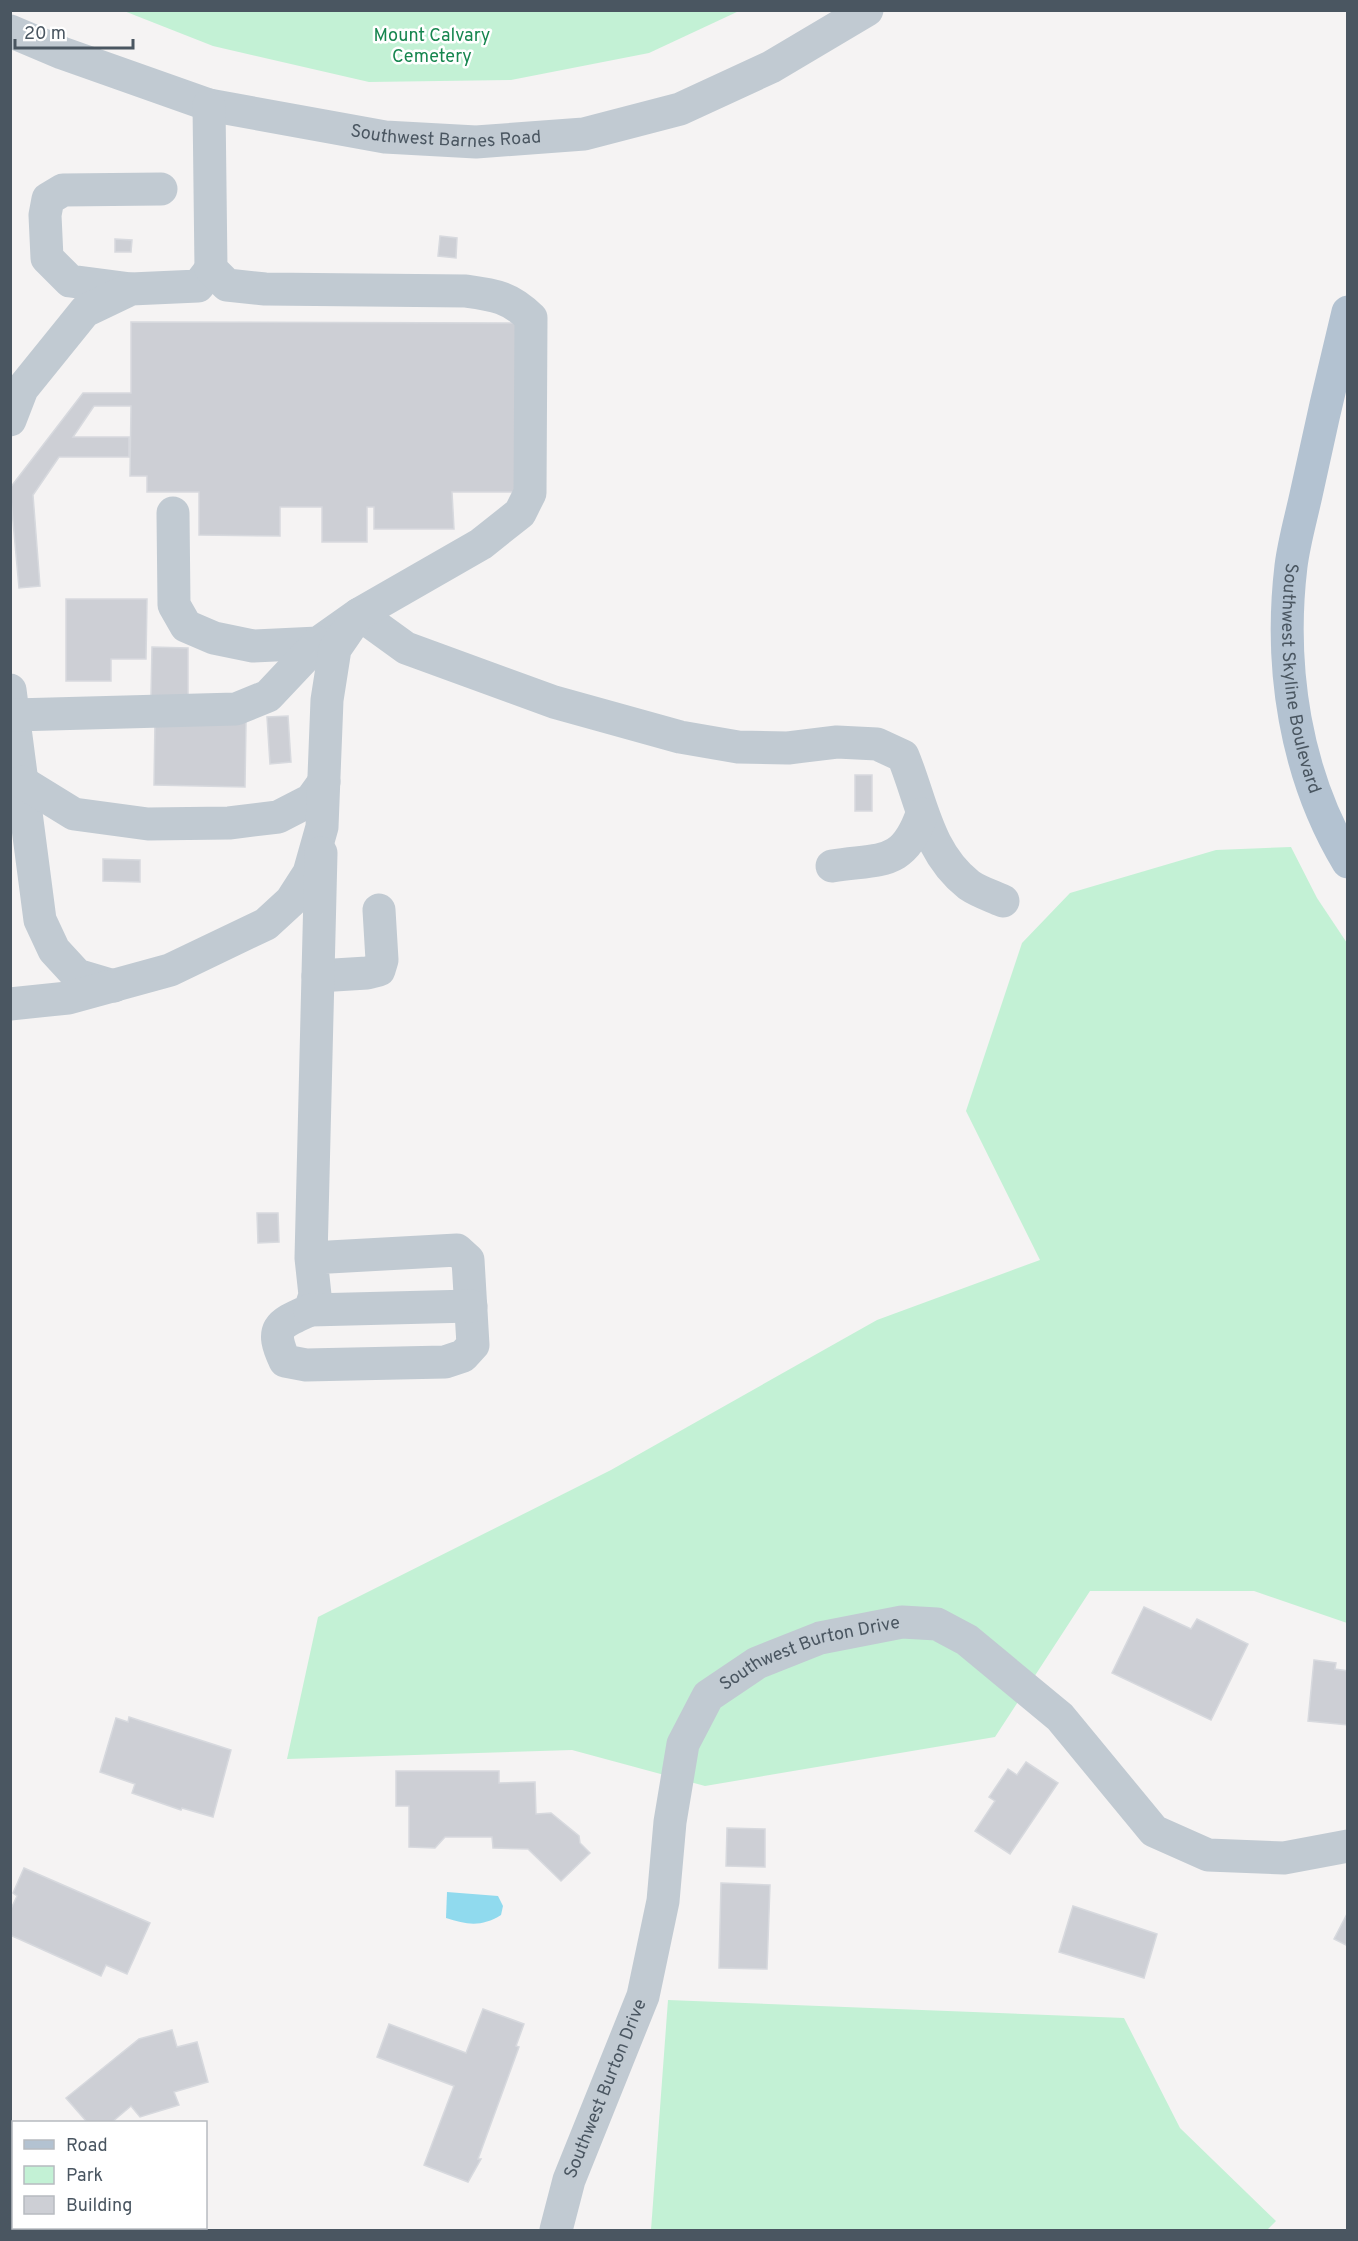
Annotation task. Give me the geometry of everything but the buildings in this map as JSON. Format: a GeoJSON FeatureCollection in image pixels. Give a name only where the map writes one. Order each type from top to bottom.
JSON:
{"type":"FeatureCollection","features":[{"type":"Feature","properties":{"kind":"main road","name":"Southwest Skyline Boulevard"},"geometry":{"type":"LineString","coordinates":[[1347,312],[1291,565],[1287,669],[1292,702],[1311,781],[1323,817],[1347,862]]}},
{"type":"Feature","properties":{"kind":"street","name":"Southwest Barnes Road"},"geometry":{"type":"LineString","coordinates":[[10,31],[62,53],[209,105],[385,137],[476,142],[584,134],[680,109],[771,67],[867,10]]}},
{"type":"Feature","properties":{"kind":"street"},"geometry":{"type":"LineString","coordinates":[[161,189],[63,190],[48,199],[45,215],[47,258],[70,281],[131,289],[198,286],[211,269],[209,105]]}},
{"type":"Feature","properties":{"kind":"street"},"geometry":{"type":"LineString","coordinates":[[114,986],[77,975],[54,950],[40,920],[12,702],[236,710],[268,696],[318,643],[359,614],[482,544],[520,513],[530,493],[531,318],[515,302],[490,294],[466,291],[265,289],[227,285],[211,269]]}},
{"type":"Feature","properties":{"kind":"street"},"geometry":{"type":"LineString","coordinates":[[10,420],[22,389],[85,311],[131,289]]}},
{"type":"Feature","properties":{"kind":"street"},"geometry":{"type":"LineString","coordinates":[[173,513],[174,605],[186,627],[214,638],[253,646],[318,643]]}},
{"type":"Feature","properties":{"kind":"street"},"geometry":{"type":"LineString","coordinates":[[310,1310],[315,1295],[311,1258],[327,700],[335,649],[359,614]]}},
{"type":"Feature","properties":{"kind":"street"},"geometry":{"type":"LineString","coordinates":[[359,614],[406,648],[554,702],[680,737],[738,747],[788,748],[837,742],[877,744],[903,756],[926,827],[942,857],[970,885],[1002,901]]}},
{"type":"Feature","properties":{"kind":"street"},"geometry":{"type":"LineString","coordinates":[[22,782],[74,814],[148,824],[229,824],[278,817],[311,800],[324,782]]}},
{"type":"Feature","properties":{"kind":"street"},"geometry":{"type":"LineString","coordinates":[[832,866],[894,856],[909,845],[922,814]]}},
{"type":"Feature","properties":{"kind":"street"},"geometry":{"type":"LineString","coordinates":[[10,1004],[68,998],[170,970],[266,924],[291,901],[309,873],[322,827]]}},
{"type":"Feature","properties":{"kind":"street"},"geometry":{"type":"LineString","coordinates":[[318,976],[367,973],[379,970],[382,960],[379,910]]}},
{"type":"Feature","properties":{"kind":"street"},"geometry":{"type":"LineString","coordinates":[[311,1258],[457,1250],[468,1260],[471,1306],[473,1345],[463,1356],[445,1362],[306,1365],[285,1361],[276,1343],[278,1330],[285,1322],[310,1310],[471,1306]]}},
{"type":"Feature","properties":{"kind":"street","name":"Southwest Burton Drive"},"geometry":{"type":"LineString","coordinates":[[556,2230],[569,2180],[643,1996],[663,1901],[670,1821],[683,1744],[708,1696],[757,1663],[820,1638],[902,1622],[937,1624],[967,1640],[1060,1718],[1154,1831],[1208,1855],[1284,1858],[1347,1846]]}},
{"type":"Feature","properties":{"kind":"green space","name":"Mount Calvary Cemetery"},"geometry":{"type":"Polygon","coordinates":[[[124,11],[739,11],[649,53],[511,80],[369,82],[213,46],[124,11]]]}},
{"type":"Feature","properties":{"kind":"green space"},"geometry":{"type":"Polygon","coordinates":[[[1291,847],[1317,898],[1347,943],[1347,1623],[1254,1591],[1090,1591],[995,1737],[705,1786],[572,1750],[287,1759],[318,1617],[611,1470],[877,1320],[1040,1260],[966,1111],[1022,943],[1070,893],[1216,850],[1291,847]]]}},
{"type":"Feature","properties":{"kind":"green space"},"geometry":{"type":"Polygon","coordinates":[[[668,2000],[1124,2018],[1180,2128],[1276,2221],[1267,2230],[651,2230],[668,2000]]]}},
{"type":"Feature","properties":{"kind":"water"},"geometry":{"type":"Polygon","coordinates":[[[447,1892],[498,1896],[503,1906],[501,1915],[487,1922],[474,1924],[446,1918],[447,1892]]]}}]}
